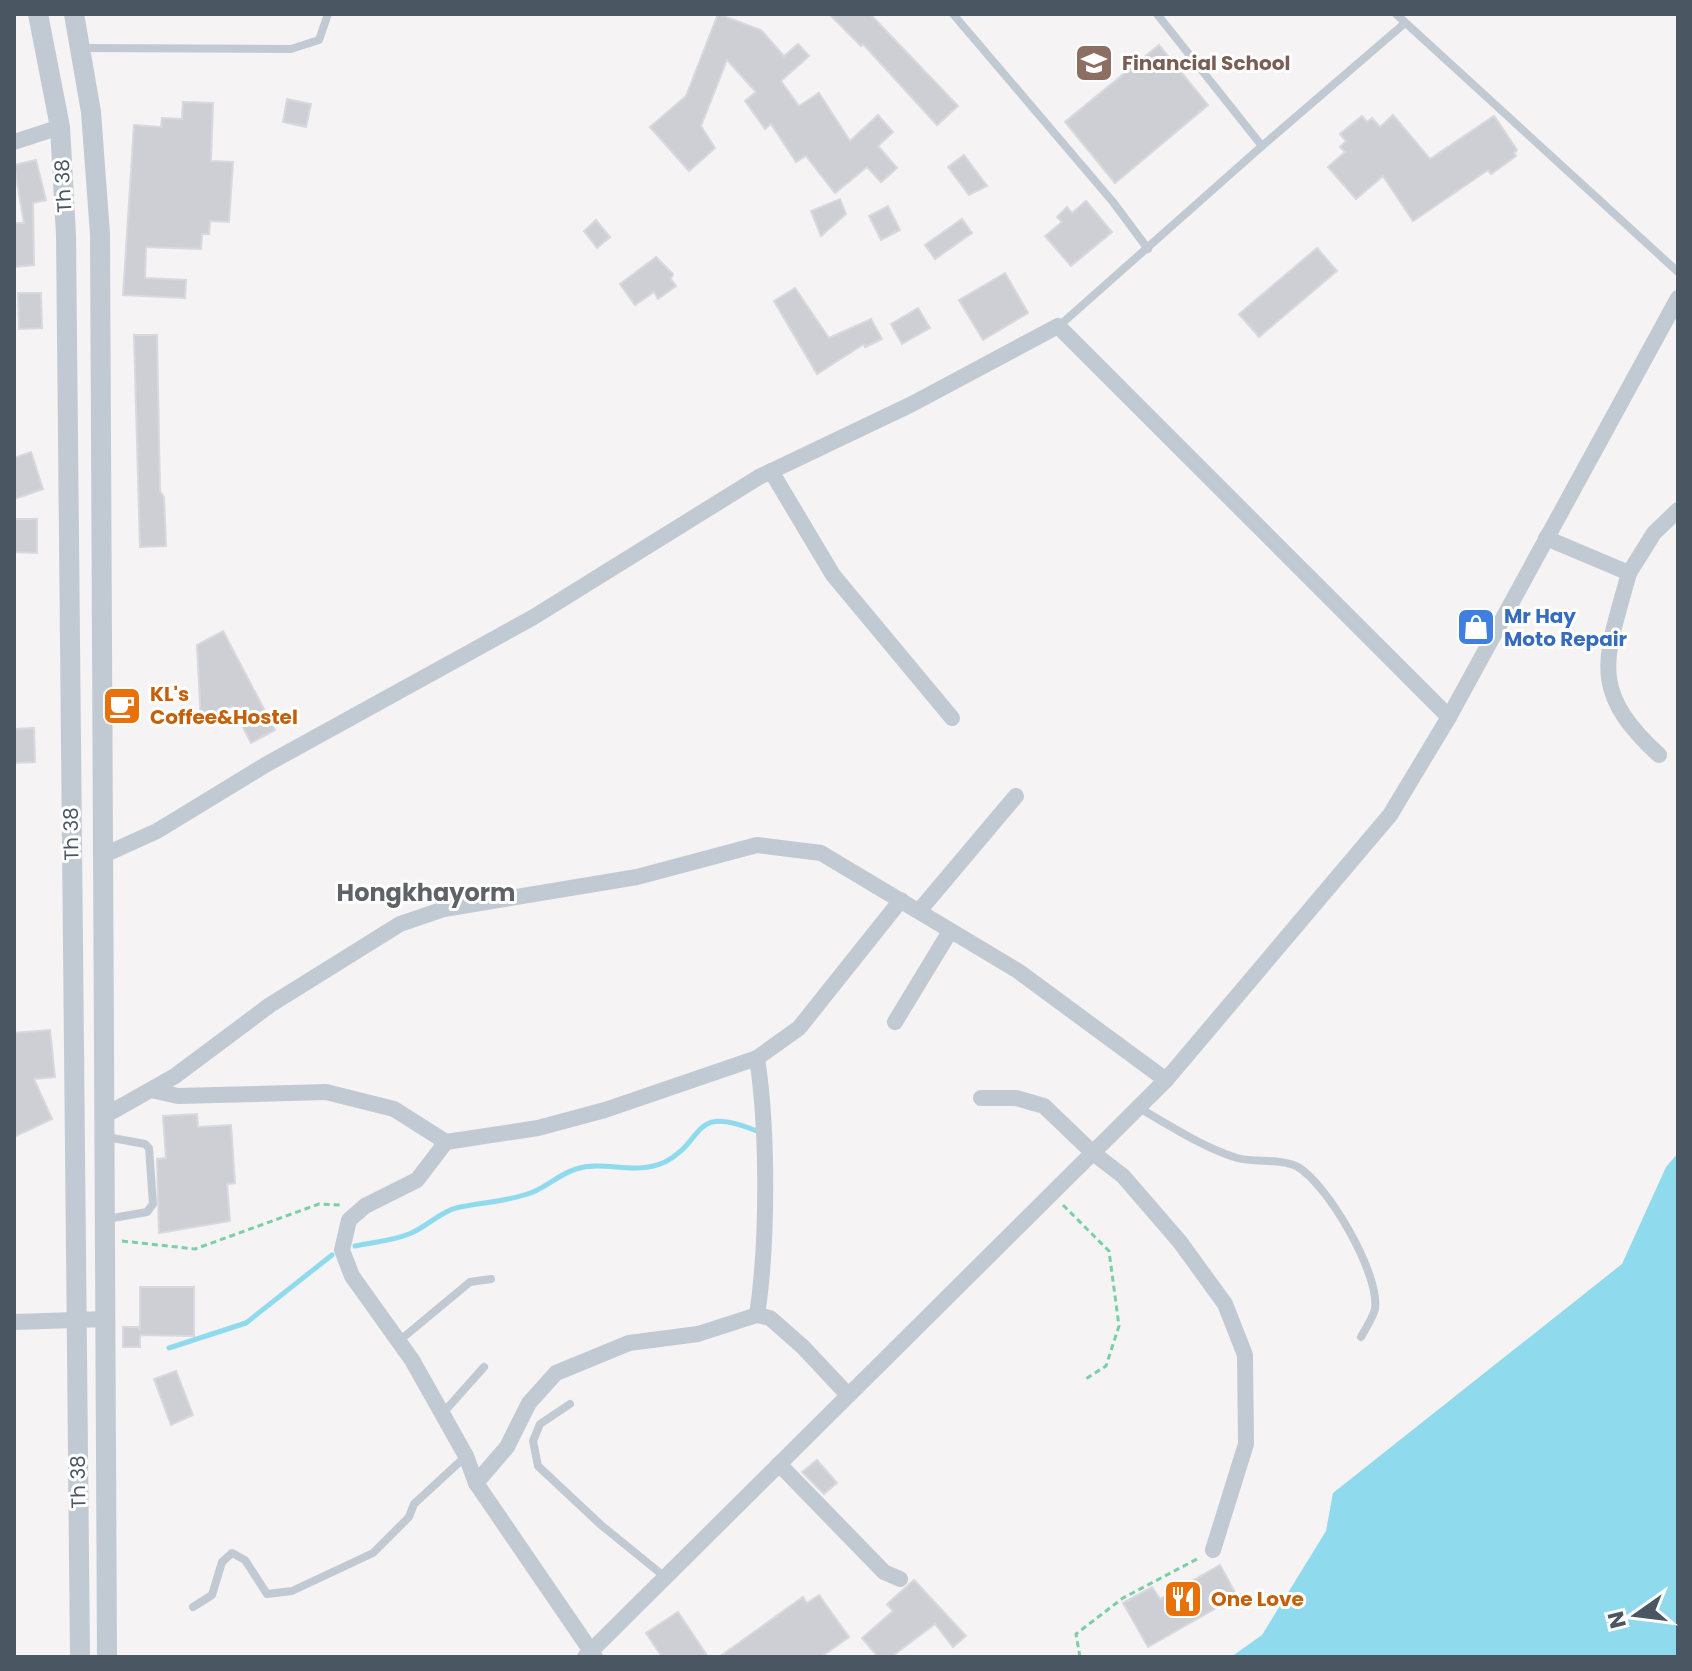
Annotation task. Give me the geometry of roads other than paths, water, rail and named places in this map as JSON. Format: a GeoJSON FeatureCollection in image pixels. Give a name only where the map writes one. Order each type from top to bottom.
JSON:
{"type":"FeatureCollection","features":[{"type":"Feature","properties":{"kind":"street","name":"Th 38"},"geometry":{"type":"LineString","coordinates":[[38,14],[53,78],[60,127],[66,235],[80,1657]]}},
{"type":"Feature","properties":{"kind":"street","name":"Th 38"},"geometry":{"type":"LineString","coordinates":[[74,14],[86,73],[100,234],[107,1137],[107,1657]]}},
{"type":"Feature","properties":{"kind":"street"},"geometry":{"type":"LineString","coordinates":[[53,78],[86,73]]}},
{"type":"Feature","properties":{"kind":"street"},"geometry":{"type":"LineString","coordinates":[[14,142],[60,127]]}},
{"type":"Feature","properties":{"kind":"street"},"geometry":{"type":"LineString","coordinates":[[446,1142],[417,1180],[365,1206],[349,1220],[342,1250],[352,1276],[399,1341],[442,1414],[466,1456],[476,1483],[591,1655],[665,1577],[1166,1080],[1390,815],[1449,717],[1678,298]]}},
{"type":"Feature","properties":{"kind":"street"},"geometry":{"type":"LineString","coordinates":[[104,855],[157,831],[267,764],[532,618],[771,471],[912,404],[1058,326],[1449,717]]}},
{"type":"Feature","properties":{"kind":"street"},"geometry":{"type":"LineString","coordinates":[[771,471],[833,575],[952,718]]}},
{"type":"Feature","properties":{"kind":"street"},"geometry":{"type":"LineString","coordinates":[[1659,755],[1630,728],[1613,702],[1607,674],[1609,648],[1629,573],[1654,533],[1678,510]]}},
{"type":"Feature","properties":{"kind":"street"},"geometry":{"type":"LineString","coordinates":[[1546,538],[1629,573]]}},
{"type":"Feature","properties":{"kind":"street"},"geometry":{"type":"LineString","coordinates":[[919,911],[1016,796]]}},
{"type":"Feature","properties":{"kind":"street"},"geometry":{"type":"LineString","coordinates":[[106,1115],[151,1090],[270,1005],[387,932],[444,909],[637,877],[757,845],[821,853],[919,911],[949,933],[1018,971],[1166,1080]]}},
{"type":"Feature","properties":{"kind":"street"},"geometry":{"type":"LineString","coordinates":[[151,1090],[178,1096],[326,1092],[394,1109],[446,1142],[538,1128],[605,1110],[757,1058],[799,1028],[901,900]]}},
{"type":"Feature","properties":{"kind":"street"},"geometry":{"type":"LineString","coordinates":[[895,1022],[949,933]]}},
{"type":"Feature","properties":{"kind":"street"},"geometry":{"type":"LineString","coordinates":[[757,1058],[762,1088],[763,1169],[763,1281],[757,1315]]}},
{"type":"Feature","properties":{"kind":"street"},"geometry":{"type":"LineString","coordinates":[[981,1098],[1016,1098],[1044,1106],[1093,1153],[1123,1176],[1180,1242],[1225,1304],[1245,1355],[1246,1444],[1213,1550]]}},
{"type":"Feature","properties":{"kind":"street"},"geometry":{"type":"LineString","coordinates":[[476,1483],[507,1447],[529,1403],[556,1373],[629,1343],[698,1334],[757,1315],[770,1318],[803,1347],[848,1395]]}},
{"type":"Feature","properties":{"kind":"street"},"geometry":{"type":"LineString","coordinates":[[14,1322],[106,1319]]}},
{"type":"Feature","properties":{"kind":"street"},"geometry":{"type":"LineString","coordinates":[[779,1464],[884,1572],[900,1579]]}},
{"type":"Feature","properties":{"kind":"lane"},"geometry":{"type":"LineString","coordinates":[[81,48],[291,49],[319,40],[328,14]]}},
{"type":"Feature","properties":{"kind":"lane"},"geometry":{"type":"LineString","coordinates":[[953,14],[1113,202],[1148,249]]}},
{"type":"Feature","properties":{"kind":"lane"},"geometry":{"type":"LineString","coordinates":[[1157,14],[1262,146]]}},
{"type":"Feature","properties":{"kind":"lane"},"geometry":{"type":"LineString","coordinates":[[1396,14],[1678,272]]}},
{"type":"Feature","properties":{"kind":"lane"},"geometry":{"type":"LineString","coordinates":[[1058,326],[1405,23]]}},
{"type":"Feature","properties":{"kind":"lane"},"geometry":{"type":"LineString","coordinates":[[1138,1107],[1204,1145],[1240,1159],[1295,1165],[1312,1179],[1358,1246],[1368,1269],[1375,1309],[1361,1337]]}},
{"type":"Feature","properties":{"kind":"lane"},"geometry":{"type":"LineString","coordinates":[[106,1229],[147,1212],[153,1204],[149,1148],[145,1144],[107,1137]]}},
{"type":"Feature","properties":{"kind":"lane"},"geometry":{"type":"LineString","coordinates":[[399,1341],[470,1282],[491,1279]]}},
{"type":"Feature","properties":{"kind":"lane"},"geometry":{"type":"LineString","coordinates":[[442,1414],[484,1367]]}},
{"type":"Feature","properties":{"kind":"lane"},"geometry":{"type":"LineString","coordinates":[[570,1404],[540,1424],[533,1441],[538,1466],[601,1525],[665,1577]]}},
{"type":"Feature","properties":{"kind":"lane"},"geometry":{"type":"LineString","coordinates":[[193,1607],[212,1595],[222,1562],[232,1553],[245,1560],[267,1594],[292,1591],[364,1558],[409,1517],[414,1504],[466,1456]]}},
{"type":"Feature","properties":{"kind":"water"},"geometry":{"type":"Polygon","coordinates":[[[1678,1153],[1678,1657],[1231,1657],[1262,1635],[1326,1531],[1333,1493],[1622,1264],[1666,1167],[1678,1153]]]}},
{"type":"Feature","properties":{"kind":"waterway"},"geometry":{"type":"LineString","coordinates":[[355,1246],[409,1234],[456,1208],[524,1195],[576,1169],[654,1166],[678,1153],[709,1123],[735,1123],[757,1131]]}},
{"type":"Feature","properties":{"kind":"waterway"},"geometry":{"type":"LineString","coordinates":[[169,1348],[246,1323],[332,1255]]}},
{"type":"Feature","properties":{"kind":"place","name":"Financial School"},"geometry":{"type":"Point","coordinates":[1094,63]}},
{"type":"Feature","properties":{"kind":"place","name":"Mr Hay Moto Repair"},"geometry":{"type":"Point","coordinates":[1476,627]}},
{"type":"Feature","properties":{"kind":"place","name":"KL's Coffee&Hostel"},"geometry":{"type":"Point","coordinates":[122,706]}},
{"type":"Feature","properties":{"kind":"place","name":"One Love"},"geometry":{"type":"Point","coordinates":[1183,1599]}},
{"type":"Feature","properties":{"kind":"district","name":"Hongkhayorm"},"geometry":{"type":"Point","coordinates":[426,893]}}]}
